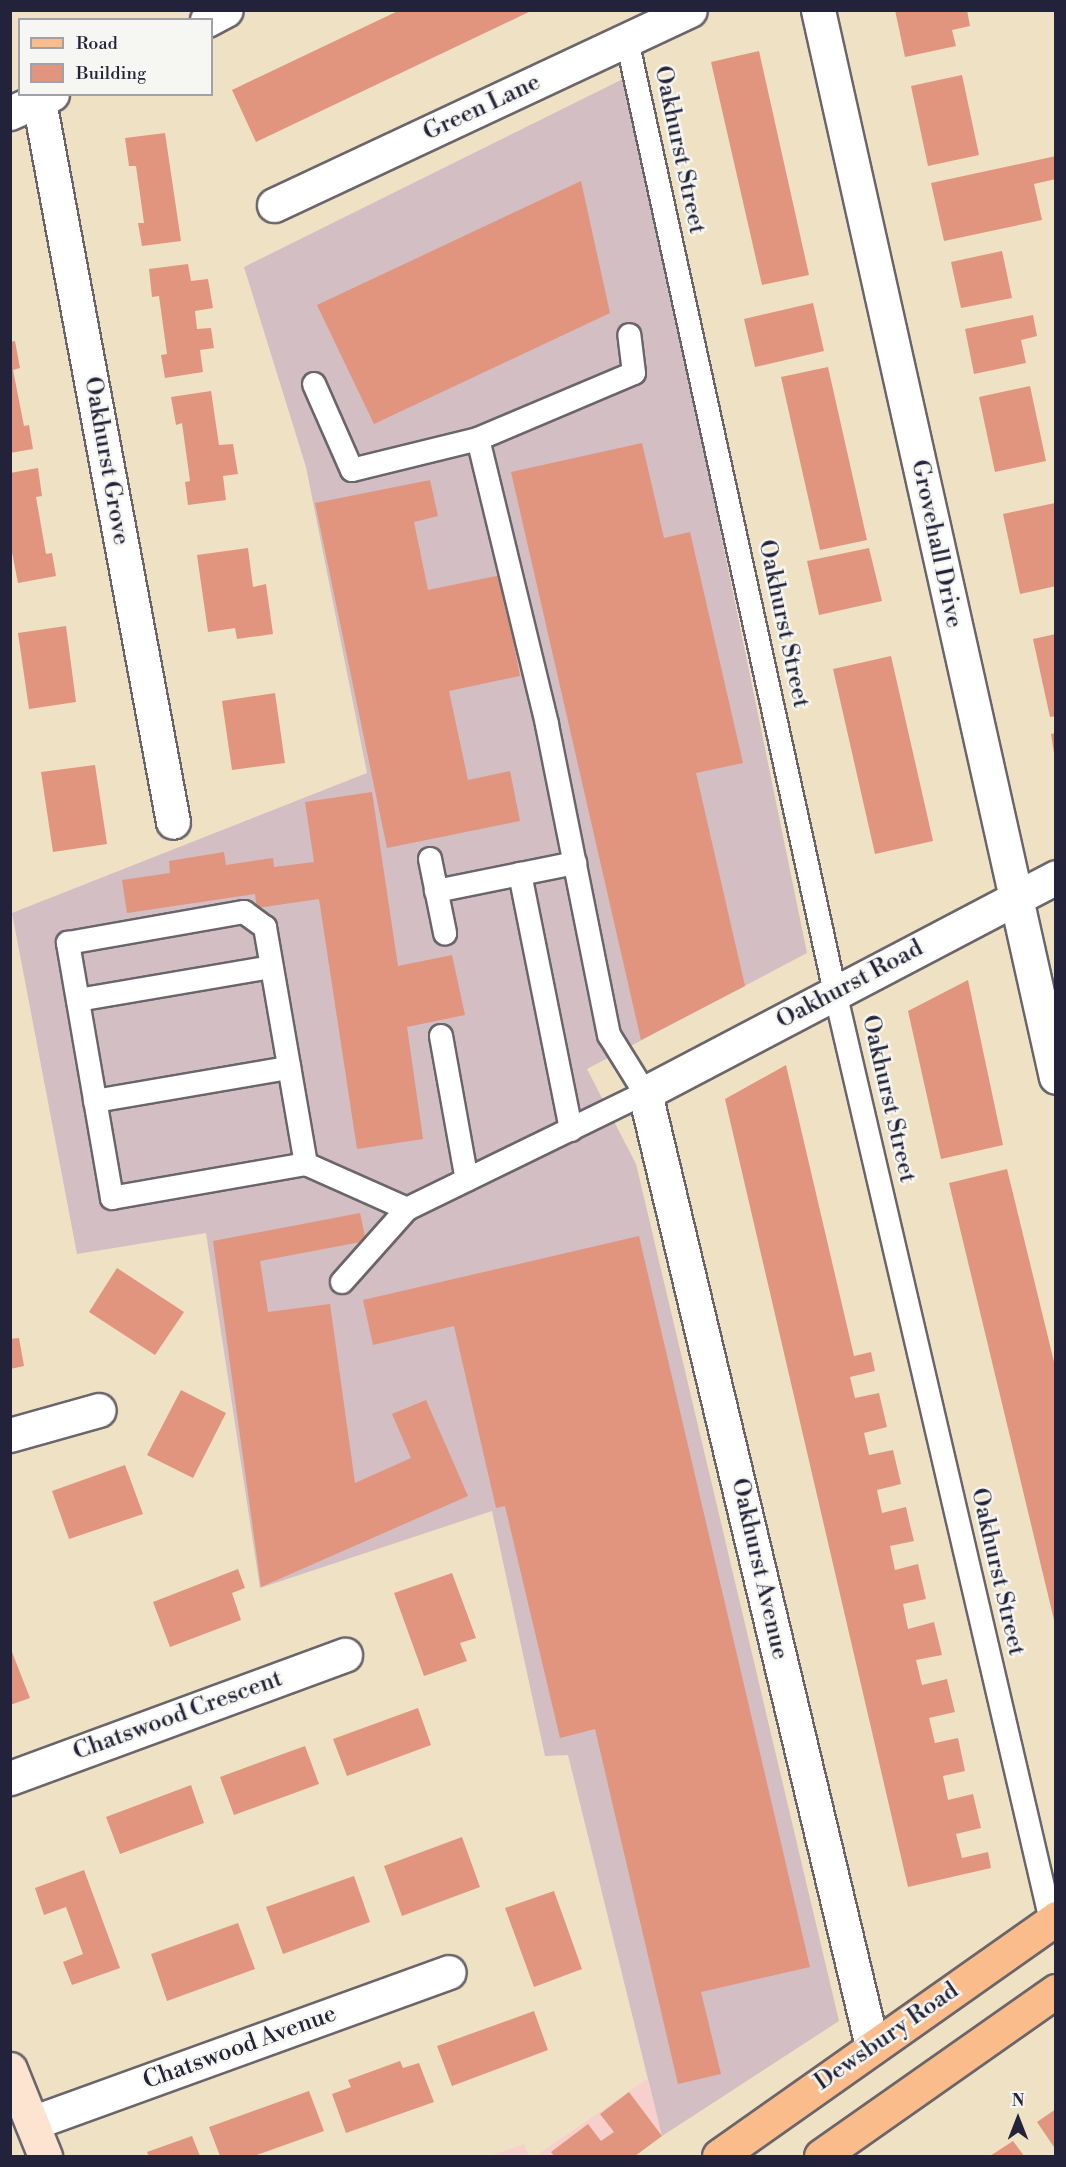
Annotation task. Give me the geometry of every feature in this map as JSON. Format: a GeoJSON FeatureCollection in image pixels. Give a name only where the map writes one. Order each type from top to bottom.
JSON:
{"type":"FeatureCollection","features":[{"type":"Feature","properties":{"kind":"main road","name":"Dewsbury Road"},"geometry":{"type":"LineString","coordinates":[[719,2157],[1053,1919]]}},
{"type":"Feature","properties":{"kind":"main road"},"geometry":{"type":"LineString","coordinates":[[821,2157],[1056,1991]]}},
{"type":"Feature","properties":{"kind":"street"},"geometry":{"type":"LineString","coordinates":[[211,18],[226,10]]}},
{"type":"Feature","properties":{"kind":"street","name":"Green Lane"},"geometry":{"type":"LineString","coordinates":[[274,204],[690,10]]}},
{"type":"Feature","properties":{"kind":"street","name":"Grovehall Drive"},"geometry":{"type":"LineString","coordinates":[[818,10],[1014,898],[1056,1077]]}},
{"type":"Feature","properties":{"kind":"street","name":"Oakhurst Grove"},"geometry":{"type":"LineString","coordinates":[[34,103],[172,822]]}},
{"type":"Feature","properties":{"kind":"street","name":"Oakhurst Road"},"geometry":{"type":"LineString","coordinates":[[645,1093],[1056,877]]}},
{"type":"Feature","properties":{"kind":"street","name":"Oakhurst Avenue"},"geometry":{"type":"LineString","coordinates":[[645,1093],[872,2046]]}},
{"type":"Feature","properties":{"kind":"street"},"geometry":{"type":"LineString","coordinates":[[10,1435],[99,1410]]}},
{"type":"Feature","properties":{"kind":"street","name":"Chatswood Crescent"},"geometry":{"type":"LineString","coordinates":[[10,1778],[345,1655]]}},
{"type":"Feature","properties":{"kind":"street","name":"Chatswood Avenue"},"geometry":{"type":"LineString","coordinates":[[32,2123],[449,1972]]}},
{"type":"Feature","properties":{"kind":"street"},"geometry":{"type":"LineString","coordinates":[[10,2069],[45,2157]]}},
{"type":"Feature","properties":{"kind":"lane","name":"Oakhurst Street"},"geometry":{"type":"LineString","coordinates":[[627,40],[835,992],[1053,1919]]}},
{"type":"Feature","properties":{"kind":"lane"},"geometry":{"type":"LineString","coordinates":[[314,384],[352,470],[478,439],[634,374],[629,335]]}},
{"type":"Feature","properties":{"kind":"lane"},"geometry":{"type":"LineString","coordinates":[[342,1282],[407,1209],[645,1093],[609,1035],[547,724],[478,439]]}},
{"type":"Feature","properties":{"kind":"lane"},"geometry":{"type":"LineString","coordinates":[[430,859],[445,933]]}},
{"type":"Feature","properties":{"kind":"lane"},"geometry":{"type":"LineString","coordinates":[[436,891],[575,863]]}},
{"type":"Feature","properties":{"kind":"lane"},"geometry":{"type":"LineString","coordinates":[[520,874],[571,1130]]}},
{"type":"Feature","properties":{"kind":"lane"},"geometry":{"type":"LineString","coordinates":[[306,1164],[264,927],[244,912],[68,943],[112,1197],[306,1164],[407,1209]]}},
{"type":"Feature","properties":{"kind":"lane"},"geometry":{"type":"LineString","coordinates":[[78,1000],[271,967]]}},
{"type":"Feature","properties":{"kind":"lane"},"geometry":{"type":"LineString","coordinates":[[441,1036],[467,1180]]}},
{"type":"Feature","properties":{"kind":"lane"},"geometry":{"type":"LineString","coordinates":[[95,1101],[289,1068]]}},
{"type":"Feature","properties":{"kind":"shaded area"},"geometry":{"type":"Polygon","coordinates":[[[627,77],[807,953],[587,1069],[636,1164],[839,2021],[662,2136],[568,1755],[545,1756],[492,1511],[260,1588],[206,1233],[77,1254],[12,913],[367,773],[306,467],[244,267],[627,77]]]}},
{"type":"Feature","properties":{"kind":"shaded area"},"geometry":{"type":"Polygon","coordinates":[[[647,2079],[662,2136],[635,2156],[536,2156],[647,2079]]]}},
{"type":"Feature","properties":{"kind":"shaded area"},"geometry":{"type":"Polygon","coordinates":[[[524,2144],[529,2156],[490,2156],[524,2144]]]}},
{"type":"Feature","properties":{"kind":"building"},"geometry":{"type":"Polygon","coordinates":[[[400,10],[533,10],[256,142],[232,90],[400,10]]]}},
{"type":"Feature","properties":{"kind":"building"},"geometry":{"type":"Polygon","coordinates":[[[895,10],[967,10],[970,26],[952,30],[956,46],[905,57],[895,10]]]}},
{"type":"Feature","properties":{"kind":"building"},"geometry":{"type":"Polygon","coordinates":[[[759,51],[809,275],[762,285],[711,62],[759,51]]]}},
{"type":"Feature","properties":{"kind":"building"},"geometry":{"type":"Polygon","coordinates":[[[962,75],[979,155],[928,166],[911,86],[962,75]]]}},
{"type":"Feature","properties":{"kind":"building"},"geometry":{"type":"Polygon","coordinates":[[[165,133],[181,241],[142,246],[138,223],[144,223],[136,166],[129,166],[125,138],[165,133]]]}},
{"type":"Feature","properties":{"kind":"building"},"geometry":{"type":"Polygon","coordinates":[[[1056,156],[1056,179],[1034,184],[1042,220],[944,241],[931,183],[1056,156]]]}},
{"type":"Feature","properties":{"kind":"building"},"geometry":{"type":"Polygon","coordinates":[[[581,181],[610,313],[374,424],[317,305],[581,181]]]}},
{"type":"Feature","properties":{"kind":"building"},"geometry":{"type":"Polygon","coordinates":[[[1002,251],[1012,298],[961,308],[951,262],[1002,251]]]}},
{"type":"Feature","properties":{"kind":"building"},"geometry":{"type":"Polygon","coordinates":[[[188,264],[191,281],[208,279],[213,308],[195,311],[197,329],[211,328],[214,348],[200,350],[203,372],[165,378],[161,355],[167,354],[159,296],[152,297],[149,269],[188,264]]]}},
{"type":"Feature","properties":{"kind":"building"},"geometry":{"type":"Polygon","coordinates":[[[813,303],[824,351],[755,367],[744,319],[813,303]]]}},
{"type":"Feature","properties":{"kind":"building"},"geometry":{"type":"Polygon","coordinates":[[[1033,315],[1037,336],[1021,340],[1026,363],[974,374],[965,329],[1033,315]]]}},
{"type":"Feature","properties":{"kind":"building"},"geometry":{"type":"Polygon","coordinates":[[[15,341],[20,368],[13,370],[24,426],[29,425],[33,449],[10,453],[10,342],[15,341]]]}},
{"type":"Feature","properties":{"kind":"building"},"geometry":{"type":"Polygon","coordinates":[[[828,367],[867,540],[820,550],[781,377],[828,367]]]}},
{"type":"Feature","properties":{"kind":"building"},"geometry":{"type":"Polygon","coordinates":[[[1030,386],[1046,461],[995,472],[979,397],[1030,386]]]}},
{"type":"Feature","properties":{"kind":"building"},"geometry":{"type":"Polygon","coordinates":[[[211,391],[219,445],[233,444],[238,474],[223,476],[226,500],[188,505],[185,482],[190,481],[182,423],[176,425],[171,397],[211,391]]]}},
{"type":"Feature","properties":{"kind":"building"},"geometry":{"type":"Polygon","coordinates":[[[642,443],[664,538],[690,532],[743,763],[696,773],[745,986],[641,1040],[511,472],[642,443]]]}},
{"type":"Feature","properties":{"kind":"building"},"geometry":{"type":"Polygon","coordinates":[[[38,468],[42,496],[36,497],[46,554],[52,553],[56,576],[18,583],[10,542],[10,473],[38,468]]]}},
{"type":"Feature","properties":{"kind":"building"},"geometry":{"type":"Polygon","coordinates":[[[430,480],[438,516],[414,522],[428,590],[506,574],[521,644],[514,645],[520,676],[449,691],[468,780],[510,771],[520,821],[387,848],[315,503],[430,480]]]}},
{"type":"Feature","properties":{"kind":"building"},"geometry":{"type":"Polygon","coordinates":[[[1055,503],[1056,586],[1020,594],[1003,514],[1055,503]]]}},
{"type":"Feature","properties":{"kind":"building"},"geometry":{"type":"Polygon","coordinates":[[[248,548],[253,587],[266,584],[273,634],[237,639],[235,628],[208,632],[197,555],[248,548]]]}},
{"type":"Feature","properties":{"kind":"building"},"geometry":{"type":"Polygon","coordinates":[[[869,548],[882,601],[819,615],[807,561],[869,548]]]}},
{"type":"Feature","properties":{"kind":"building"},"geometry":{"type":"Polygon","coordinates":[[[66,626],[76,702],[29,709],[18,633],[66,626]]]}},
{"type":"Feature","properties":{"kind":"building"},"geometry":{"type":"Polygon","coordinates":[[[1056,634],[1056,716],[1050,717],[1033,639],[1056,634]]]}},
{"type":"Feature","properties":{"kind":"building"},"geometry":{"type":"Polygon","coordinates":[[[891,656],[933,841],[875,854],[833,669],[891,656]]]}},
{"type":"Feature","properties":{"kind":"building"},"geometry":{"type":"Polygon","coordinates":[[[275,693],[285,763],[232,770],[222,701],[275,693]]]}},
{"type":"Feature","properties":{"kind":"building"},"geometry":{"type":"Polygon","coordinates":[[[1056,733],[1056,752],[1054,753],[1051,734],[1056,733]]]}},
{"type":"Feature","properties":{"kind":"building"},"geometry":{"type":"Polygon","coordinates":[[[95,765],[107,844],[53,852],[41,772],[95,765]]]}},
{"type":"Feature","properties":{"kind":"building"},"geometry":{"type":"Polygon","coordinates":[[[372,792],[398,966],[452,955],[465,1015],[407,1027],[423,1139],[357,1149],[319,899],[257,908],[255,894],[127,913],[122,880],[170,873],[169,861],[224,852],[226,865],[273,858],[274,867],[314,862],[305,802],[372,792]]]}},
{"type":"Feature","properties":{"kind":"building"},"geometry":{"type":"Polygon","coordinates":[[[968,980],[1003,1145],[941,1159],[908,1011],[968,980]]]}},
{"type":"Feature","properties":{"kind":"building"},"geometry":{"type":"Polygon","coordinates":[[[786,1065],[854,1356],[871,1352],[875,1371],[850,1377],[855,1398],[879,1393],[887,1427],[864,1433],[869,1455],[893,1450],[901,1484],[877,1490],[882,1513],[906,1507],[914,1541],[890,1546],[895,1570],[918,1564],[926,1599],[903,1604],[908,1629],[934,1622],[942,1655],[916,1660],[922,1685],[947,1679],[955,1712],[929,1718],[935,1743],[958,1738],[965,1771],[943,1776],[948,1800],[973,1794],[981,1828],[956,1834],[962,1858],[988,1852],[991,1868],[908,1887],[725,1099],[786,1065]]]}},
{"type":"Feature","properties":{"kind":"building"},"geometry":{"type":"Polygon","coordinates":[[[1007,1169],[1056,1370],[1055,1624],[949,1183],[1007,1169]]]}},
{"type":"Feature","properties":{"kind":"building"},"geometry":{"type":"Polygon","coordinates":[[[360,1213],[366,1241],[260,1261],[268,1312],[330,1304],[355,1483],[411,1458],[392,1414],[426,1400],[468,1496],[261,1587],[213,1241],[360,1213]]]}},
{"type":"Feature","properties":{"kind":"building"},"geometry":{"type":"Polygon","coordinates":[[[639,1236],[810,1967],[701,1992],[721,2074],[678,2084],[595,1729],[560,1738],[505,1506],[496,1508],[454,1326],[373,1345],[363,1300],[639,1236]]]}},
{"type":"Feature","properties":{"kind":"building"},"geometry":{"type":"Polygon","coordinates":[[[117,1268],[184,1312],[155,1355],[89,1312],[117,1268]]]}},
{"type":"Feature","properties":{"kind":"building"},"geometry":{"type":"Polygon","coordinates":[[[19,1338],[24,1366],[10,1369],[10,1339],[19,1338]]]}},
{"type":"Feature","properties":{"kind":"building"},"geometry":{"type":"Polygon","coordinates":[[[181,1390],[226,1413],[193,1478],[147,1455],[181,1390]]]}},
{"type":"Feature","properties":{"kind":"building"},"geometry":{"type":"Polygon","coordinates":[[[125,1465],[143,1514],[69,1539],[52,1491],[125,1465]]]}},
{"type":"Feature","properties":{"kind":"building"},"geometry":{"type":"Polygon","coordinates":[[[238,1569],[245,1588],[232,1593],[241,1620],[170,1647],[153,1602],[238,1569]]]}},
{"type":"Feature","properties":{"kind":"building"},"geometry":{"type":"Polygon","coordinates":[[[452,1573],[476,1638],[460,1643],[467,1661],[424,1676],[394,1593],[452,1573]]]}},
{"type":"Feature","properties":{"kind":"building"},"geometry":{"type":"Polygon","coordinates":[[[10,1647],[30,1698],[10,1705],[10,1647]]]}},
{"type":"Feature","properties":{"kind":"building"},"geometry":{"type":"Polygon","coordinates":[[[418,1708],[431,1745],[347,1776],[333,1739],[418,1708]]]}},
{"type":"Feature","properties":{"kind":"building"},"geometry":{"type":"Polygon","coordinates":[[[305,1746],[319,1784],[234,1815],[220,1777],[305,1746]]]}},
{"type":"Feature","properties":{"kind":"building"},"geometry":{"type":"Polygon","coordinates":[[[191,1785],[204,1823],[120,1854],[106,1817],[191,1785]]]}},
{"type":"Feature","properties":{"kind":"building"},"geometry":{"type":"Polygon","coordinates":[[[462,1837],[480,1887],[402,1916],[384,1866],[462,1837]]]}},
{"type":"Feature","properties":{"kind":"building"},"geometry":{"type":"Polygon","coordinates":[[[84,1870],[120,1968],[72,1985],[63,1962],[83,1954],[66,1907],[44,1915],[35,1888],[84,1870]]]}},
{"type":"Feature","properties":{"kind":"building"},"geometry":{"type":"Polygon","coordinates":[[[354,1876],[370,1922],[283,1954],[266,1907],[354,1876]]]}},
{"type":"Feature","properties":{"kind":"building"},"geometry":{"type":"Polygon","coordinates":[[[554,1891],[582,1969],[534,1987],[505,1908],[554,1891]]]}},
{"type":"Feature","properties":{"kind":"building"},"geometry":{"type":"Polygon","coordinates":[[[238,1923],[255,1969],[167,2001],[151,1954],[238,1923]]]}},
{"type":"Feature","properties":{"kind":"building"},"geometry":{"type":"Polygon","coordinates":[[[534,2011],[548,2050],[452,2086],[437,2046],[534,2011]]]}},
{"type":"Feature","properties":{"kind":"building"},"geometry":{"type":"Polygon","coordinates":[[[400,2061],[403,2068],[419,2063],[434,2102],[346,2133],[332,2094],[351,2087],[348,2080],[400,2061]]]}},
{"type":"Feature","properties":{"kind":"building"},"geometry":{"type":"Polygon","coordinates":[[[309,2091],[324,2131],[254,2156],[220,2156],[209,2127],[309,2091]]]}},
{"type":"Feature","properties":{"kind":"building"},"geometry":{"type":"Polygon","coordinates":[[[629,2092],[662,2136],[635,2156],[554,2156],[551,2152],[588,2124],[601,2141],[614,2132],[600,2114],[629,2092]]]}},
{"type":"Feature","properties":{"kind":"building"},"geometry":{"type":"Polygon","coordinates":[[[1056,2109],[1056,2150],[1037,2122],[1056,2109]]]}},
{"type":"Feature","properties":{"kind":"building"},"geometry":{"type":"Polygon","coordinates":[[[192,2136],[200,2156],[149,2156],[147,2152],[192,2136]]]}},
{"type":"Feature","properties":{"kind":"building"},"geometry":{"type":"Polygon","coordinates":[[[1013,2141],[1024,2156],[990,2156],[1013,2141]]]}}]}
